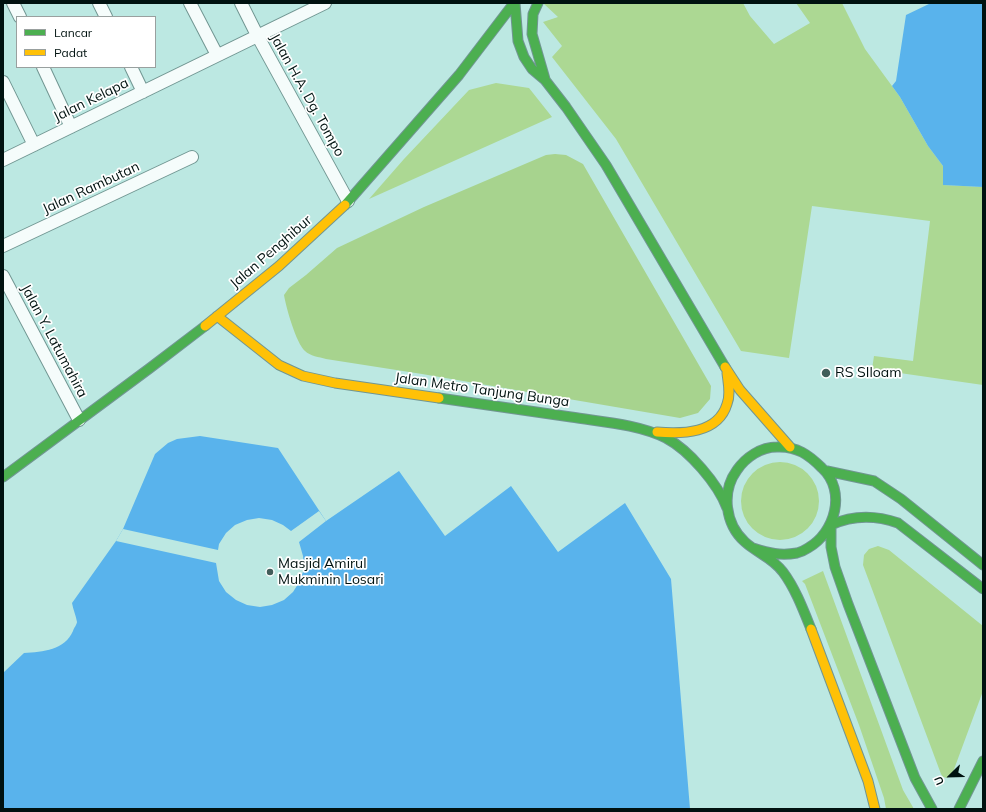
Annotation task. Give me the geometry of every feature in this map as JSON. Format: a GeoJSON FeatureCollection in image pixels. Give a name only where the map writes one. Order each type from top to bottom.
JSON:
{"type":"FeatureCollection","features":[{"type":"Feature","properties":{"kind":"main road"},"geometry":{"type":"LineString","coordinates":[[514,3],[518,41],[524,57],[532,69],[545,80],[566,107],[606,165],[740,390],[790,447]]}},
{"type":"Feature","properties":{"kind":"main road","name":"Jalan Penghibur"},"geometry":{"type":"LineString","coordinates":[[3,477],[150,368],[279,266],[348,201],[459,75],[514,3]]}},
{"type":"Feature","properties":{"kind":"main road"},"geometry":{"type":"LineString","coordinates":[[538,3],[533,14],[532,34],[545,80]]}},
{"type":"Feature","properties":{"kind":"main road","name":"Jalan Metro Tanjung Bunga"},"geometry":{"type":"LineString","coordinates":[[217,316],[278,365],[303,376],[335,383],[611,423],[647,431],[668,440],[679,447],[712,480],[721,493],[727,508]]}},
{"type":"Feature","properties":{"kind":"main road"},"geometry":{"type":"LineString","coordinates":[[647,431],[668,434],[687,434],[700,431],[711,425],[722,415],[729,398],[730,386],[725,367]]}},
{"type":"Feature","properties":{"kind":"main road"},"geometry":{"type":"LineString","coordinates":[[875,809],[868,781],[804,611],[792,586],[777,565],[744,541],[736,532],[730,521],[727,508],[727,497],[733,476],[739,466],[747,458],[767,448],[778,446],[800,450],[819,462],[827,471],[832,481],[836,503],[830,536],[835,567],[915,778],[932,809]]}},
{"type":"Feature","properties":{"kind":"main road"},"geometry":{"type":"LineString","coordinates":[[827,471],[874,481],[901,499],[983,564]]}},
{"type":"Feature","properties":{"kind":"main road"},"geometry":{"type":"LineString","coordinates":[[753,548],[772,555],[782,556],[802,552],[819,542],[831,525],[845,519],[856,517],[886,518],[898,523],[983,589]]}},
{"type":"Feature","properties":{"kind":"main road"},"geometry":{"type":"LineString","coordinates":[[959,809],[983,761]]}},
{"type":"Feature","properties":{"kind":"street"},"geometry":{"type":"LineString","coordinates":[[13,3],[20,16]]}},
{"type":"Feature","properties":{"kind":"street"},"geometry":{"type":"LineString","coordinates":[[99,3],[106,16]]}},
{"type":"Feature","properties":{"kind":"street"},"geometry":{"type":"LineString","coordinates":[[190,3],[217,55]]}},
{"type":"Feature","properties":{"kind":"street","name":"Jalan H.A. Dg. Tompo"},"geometry":{"type":"LineString","coordinates":[[241,3],[348,201]]}},
{"type":"Feature","properties":{"kind":"street","name":"Jalan Kelapa"},"geometry":{"type":"LineString","coordinates":[[3,160],[325,3]]}},
{"type":"Feature","properties":{"kind":"street"},"geometry":{"type":"LineString","coordinates":[[43,68],[71,127]]}},
{"type":"Feature","properties":{"kind":"street"},"geometry":{"type":"LineString","coordinates":[[131,68],[143,92]]}},
{"type":"Feature","properties":{"kind":"street"},"geometry":{"type":"LineString","coordinates":[[3,82],[34,145]]}},
{"type":"Feature","properties":{"kind":"street","name":"Jalan Rambutan"},"geometry":{"type":"LineString","coordinates":[[3,246],[192,157]]}},
{"type":"Feature","properties":{"kind":"street","name":"Jalan Y. Latumahira"},"geometry":{"type":"LineString","coordinates":[[3,276],[80,420]]}},
{"type":"Feature","properties":{"kind":"green space"},"geometry":{"type":"Polygon","coordinates":[[[743,3],[750,16],[774,44],[810,23],[796,3],[842,3],[865,49],[900,97],[928,146],[943,166],[943,185],[983,187],[983,385],[872,369],[874,356],[913,361],[930,221],[812,206],[789,358],[741,351],[616,139],[552,57],[562,46],[543,22],[558,17],[544,4],[743,3]]]}},
{"type":"Feature","properties":{"kind":"green space"},"geometry":{"type":"Polygon","coordinates":[[[496,83],[529,88],[552,117],[369,199],[404,159],[469,90],[496,83]]]}},
{"type":"Feature","properties":{"kind":"green space"},"geometry":{"type":"Polygon","coordinates":[[[546,155],[566,155],[583,164],[711,386],[710,399],[698,413],[680,418],[326,359],[309,354],[305,351],[298,341],[284,295],[289,288],[337,248],[424,207],[546,155]]]}},
{"type":"Feature","properties":{"kind":"green space"},"geometry":{"type":"Polygon","coordinates":[[[772,462],[788,462],[802,468],[813,479],[819,493],[819,509],[813,523],[802,534],[788,540],[772,540],[758,534],[747,523],[741,509],[741,493],[747,479],[758,468],[772,462]]]}},
{"type":"Feature","properties":{"kind":"green space"},"geometry":{"type":"Polygon","coordinates":[[[878,546],[889,550],[983,626],[983,691],[953,772],[947,778],[943,777],[941,774],[863,565],[864,555],[869,549],[878,546]]]}},
{"type":"Feature","properties":{"kind":"green space"},"geometry":{"type":"Polygon","coordinates":[[[823,571],[903,790],[914,809],[886,809],[884,798],[859,725],[805,584],[802,581],[823,571]]]}},
{"type":"Feature","properties":{"kind":"water"},"geometry":{"type":"Polygon","coordinates":[[[931,3],[983,3],[983,187],[943,185],[943,166],[928,146],[900,97],[892,86],[896,81],[906,15],[931,3]]]}},
{"type":"Feature","properties":{"kind":"water"},"geometry":{"type":"Polygon","coordinates":[[[200,436],[278,448],[326,521],[399,471],[445,536],[511,486],[558,552],[625,503],[671,579],[690,809],[3,809],[3,673],[24,653],[46,651],[65,642],[73,631],[77,622],[72,603],[123,529],[155,454],[168,443],[177,439],[200,436]]]}},
{"type":"Feature","properties":{"kind":"pier"},"geometry":{"type":"Polygon","coordinates":[[[319,511],[326,521],[299,542],[303,556],[304,569],[300,581],[293,592],[284,600],[272,605],[260,607],[247,605],[236,600],[226,592],[219,581],[216,563],[116,541],[123,529],[218,550],[219,544],[226,533],[235,525],[247,520],[259,518],[272,520],[291,531],[319,511]]]}},
{"type":"Feature","properties":{"kind":"traffic: fast"},"geometry":{"type":"LineString","coordinates":[[345,205],[459,75],[514,3]]}},
{"type":"Feature","properties":{"kind":"traffic: fast"},"geometry":{"type":"LineString","coordinates":[[515,3],[518,41],[524,57],[532,69],[545,80],[566,107],[606,165],[725,367]]}},
{"type":"Feature","properties":{"kind":"traffic: fast"},"geometry":{"type":"LineString","coordinates":[[538,3],[533,14],[532,34],[545,79]]}},
{"type":"Feature","properties":{"kind":"traffic: fast"},"geometry":{"type":"LineString","coordinates":[[3,477],[205,326]]}},
{"type":"Feature","properties":{"kind":"traffic: fast"},"geometry":{"type":"LineString","coordinates":[[439,398],[619,424],[655,433],[675,443],[702,468],[717,489],[727,508]]}},
{"type":"Feature","properties":{"kind":"traffic: fast"},"geometry":{"type":"LineString","coordinates":[[753,548],[769,553],[798,553],[807,549],[817,541],[831,522],[836,499],[830,477],[812,459],[802,452],[791,448],[771,447],[749,457],[737,470],[732,479],[727,498],[729,517],[738,535],[750,546],[770,559],[779,567],[791,585],[811,629]]}},
{"type":"Feature","properties":{"kind":"traffic: fast"},"geometry":{"type":"LineString","coordinates":[[827,471],[874,481],[901,499],[983,565]]}},
{"type":"Feature","properties":{"kind":"traffic: fast"},"geometry":{"type":"LineString","coordinates":[[932,809],[915,778],[848,604],[835,567],[831,547],[831,525],[848,519],[864,517],[872,517],[898,523],[983,589]]}},
{"type":"Feature","properties":{"kind":"traffic: fast"},"geometry":{"type":"LineString","coordinates":[[959,809],[983,761]]}},
{"type":"Feature","properties":{"kind":"traffic: slow"},"geometry":{"type":"LineString","coordinates":[[205,326],[279,266],[345,205]]}},
{"type":"Feature","properties":{"kind":"traffic: slow"},"geometry":{"type":"LineString","coordinates":[[217,316],[279,365],[303,376],[335,383],[439,398]]}},
{"type":"Feature","properties":{"kind":"traffic: slow"},"geometry":{"type":"LineString","coordinates":[[725,367],[740,390],[790,447]]}},
{"type":"Feature","properties":{"kind":"traffic: slow"},"geometry":{"type":"LineString","coordinates":[[657,432],[688,432],[707,427],[716,421],[722,414],[729,396],[727,373]]}},
{"type":"Feature","properties":{"kind":"traffic: slow"},"geometry":{"type":"LineString","coordinates":[[811,629],[868,781],[875,809]]}},
{"type":"Feature","properties":{"kind":"place","name":"RS SIloam"},"geometry":{"type":"Point","coordinates":[826,373]}},
{"type":"Feature","properties":{"kind":"place","name":"Masjid Amirul Mukminin Losari"},"geometry":{"type":"Point","coordinates":[270,572]}}]}
